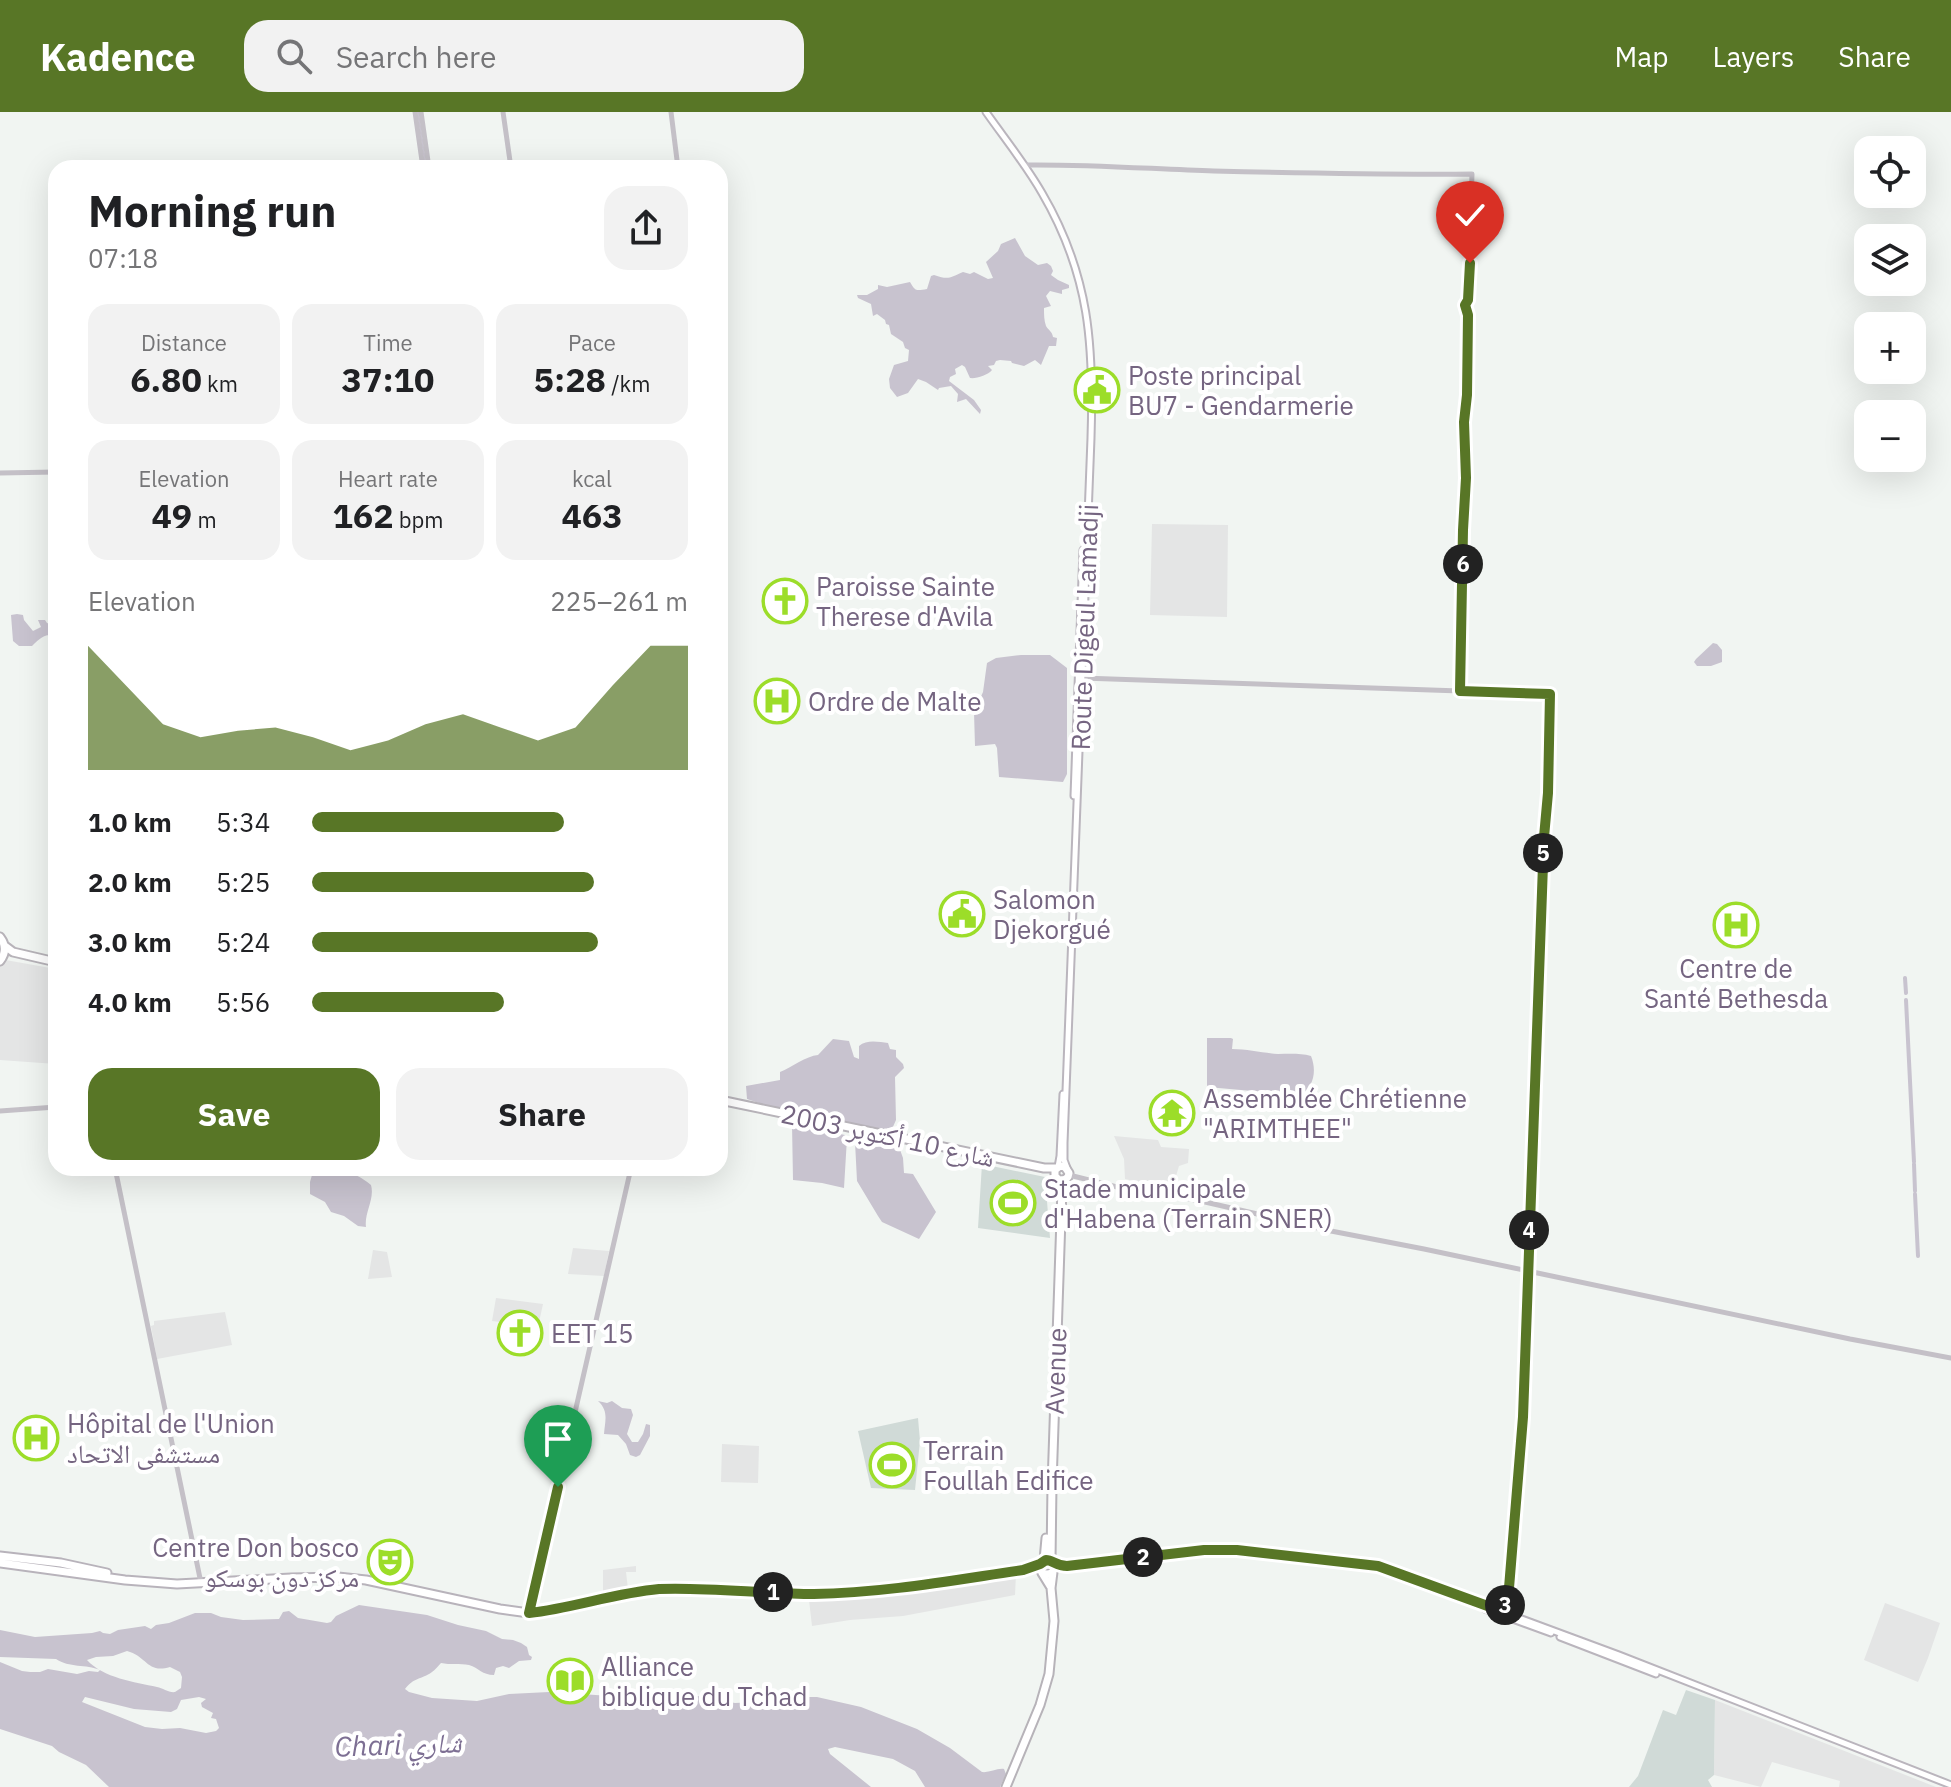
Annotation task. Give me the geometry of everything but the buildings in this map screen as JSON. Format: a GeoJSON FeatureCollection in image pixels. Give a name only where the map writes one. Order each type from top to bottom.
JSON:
{"type":"FeatureCollection","features":[{"type":"Feature","properties":{"kind":"main road","name":"Route Digeul Lamadji"},"geometry":{"type":"LineString","coordinates":[[984,112],[1044,196],[1066,240],[1078,274],[1089,331],[1093,379],[1064,1160],[1061,1174]]}},
{"type":"Feature","properties":{"kind":"main road"},"geometry":{"type":"LineString","coordinates":[[984,112],[1034,186],[1061,238],[1080,298],[1089,367],[1047,1567],[1054,1621],[1051,1665],[1045,1688],[1006,1787]]}},
{"type":"Feature","properties":{"kind":"main road"},"geometry":{"type":"LineString","coordinates":[[0,937],[13,952],[48,961]]}},
{"type":"Feature","properties":{"kind":"main road"},"geometry":{"type":"LineString","coordinates":[[5,946],[2,958],[13,955],[48,962]]}},
{"type":"Feature","properties":{"kind":"main road","name":"شارع 10 أكتوبر 2003"},"geometry":{"type":"LineString","coordinates":[[728,1104],[1061,1174]]}},
{"type":"Feature","properties":{"kind":"main road"},"geometry":{"type":"LineString","coordinates":[[0,1561],[159,1583],[201,1584],[338,1577],[529,1613],[659,1589],[814,1594],[892,1589],[1047,1567],[1204,1553],[1301,1558],[1377,1568],[1949,1786]]}},
{"type":"Feature","properties":{"kind":"main road"},"geometry":{"type":"LineString","coordinates":[[0,1561],[106,1575]]}},
{"type":"Feature","properties":{"kind":"street"},"geometry":{"type":"LineString","coordinates":[[418,112],[425,160]]}},
{"type":"Feature","properties":{"kind":"street"},"geometry":{"type":"LineString","coordinates":[[503,112],[510,160]]}},
{"type":"Feature","properties":{"kind":"street"},"geometry":{"type":"LineString","coordinates":[[671,112],[677,160]]}},
{"type":"Feature","properties":{"kind":"street"},"geometry":{"type":"LineString","coordinates":[[1024,165],[1382,175],[1472,174],[1468,300],[1465,305],[1468,315],[1464,422],[1466,478],[1460,691]]}},
{"type":"Feature","properties":{"kind":"street"},"geometry":{"type":"LineString","coordinates":[[0,473],[48,472]]}},
{"type":"Feature","properties":{"kind":"street"},"geometry":{"type":"LineString","coordinates":[[1082,678],[1550,694],[1522,1444],[1509,1588],[1503,1614]]}},
{"type":"Feature","properties":{"kind":"street"},"geometry":{"type":"LineString","coordinates":[[0,1110],[48,1107]]}},
{"type":"Feature","properties":{"kind":"street"},"geometry":{"type":"LineString","coordinates":[[1061,1174],[1951,1358]]}},
{"type":"Feature","properties":{"kind":"street"},"geometry":{"type":"LineString","coordinates":[[117,1176],[201,1584]]}},
{"type":"Feature","properties":{"kind":"street"},"geometry":{"type":"LineString","coordinates":[[529,1613],[629,1176]]}},
{"type":"Feature","properties":{"kind":"shaded area"},"geometry":{"type":"Polygon","coordinates":[[[1152,524],[1228,525],[1227,617],[1150,615],[1152,524]]]}},
{"type":"Feature","properties":{"kind":"shaded area"},"geometry":{"type":"Polygon","coordinates":[[[0,959],[48,968],[48,1063],[0,1060],[0,959]]]}},
{"type":"Feature","properties":{"kind":"shaded area"},"geometry":{"type":"Polygon","coordinates":[[[1114,1136],[1158,1140],[1161,1147],[1189,1149],[1188,1163],[1179,1166],[1176,1176],[1179,1191],[1125,1179],[1124,1159],[1114,1136]]]}},
{"type":"Feature","properties":{"kind":"shaded area","name":"Stade municipale d'Habena (Terrain SNER)"},"geometry":{"type":"Polygon","coordinates":[[[982,1164],[1045,1177],[1050,1238],[978,1228],[982,1164]]]}},
{"type":"Feature","properties":{"kind":"shaded area"},"geometry":{"type":"Polygon","coordinates":[[[573,1248],[609,1251],[604,1276],[568,1274],[573,1248]]]}},
{"type":"Feature","properties":{"kind":"shaded area"},"geometry":{"type":"Polygon","coordinates":[[[373,1250],[387,1252],[392,1277],[368,1279],[373,1250]]]}},
{"type":"Feature","properties":{"kind":"shaded area"},"geometry":{"type":"Polygon","coordinates":[[[496,1298],[543,1304],[538,1327],[492,1321],[496,1298]]]}},
{"type":"Feature","properties":{"kind":"shaded area"},"geometry":{"type":"Polygon","coordinates":[[[225,1312],[232,1345],[157,1359],[151,1326],[154,1321],[225,1312]]]}},
{"type":"Feature","properties":{"kind":"shaded area","name":"Terrain Foullah Edifice"},"geometry":{"type":"Polygon","coordinates":[[[918,1418],[920,1441],[915,1490],[871,1488],[858,1431],[918,1418]]]}},
{"type":"Feature","properties":{"kind":"shaded area"},"geometry":{"type":"Polygon","coordinates":[[[722,1444],[759,1446],[758,1483],[721,1482],[722,1444]]]}},
{"type":"Feature","properties":{"kind":"shaded area"},"geometry":{"type":"Polygon","coordinates":[[[636,1566],[636,1572],[626,1572],[628,1589],[603,1595],[603,1570],[636,1566]]]}},
{"type":"Feature","properties":{"kind":"shaded area"},"geometry":{"type":"Polygon","coordinates":[[[1016,1574],[1015,1595],[903,1616],[812,1626],[809,1600],[868,1597],[1016,1574]]]}},
{"type":"Feature","properties":{"kind":"shaded area"},"geometry":{"type":"Polygon","coordinates":[[[1885,1603],[1940,1623],[1918,1682],[1864,1660],[1885,1603]]]}},
{"type":"Feature","properties":{"kind":"shaded area"},"geometry":{"type":"Polygon","coordinates":[[[1686,1690],[1715,1700],[1714,1775],[1708,1780],[1712,1787],[1629,1787],[1638,1776],[1663,1710],[1676,1715],[1686,1690]]]}},
{"type":"Feature","properties":{"kind":"shaded area"},"geometry":{"type":"Polygon","coordinates":[[[1715,1700],[1936,1787],[1839,1787],[1840,1781],[1772,1762],[1761,1787],[1714,1775],[1715,1700]]]}},
{"type":"Feature","properties":{"kind":"water"},"geometry":{"type":"Polygon","coordinates":[[[1015,238],[1025,256],[1038,265],[1047,263],[1053,271],[1051,275],[1069,285],[1069,288],[1062,290],[1062,294],[1050,291],[1046,296],[1051,306],[1044,308],[1045,322],[1053,337],[1057,338],[1056,346],[1049,346],[1041,365],[1035,360],[1024,366],[1000,360],[988,366],[992,370],[988,374],[973,378],[962,365],[955,369],[956,374],[949,381],[974,400],[981,410],[980,414],[966,399],[957,402],[958,394],[951,386],[938,390],[918,379],[908,393],[897,397],[890,388],[889,379],[894,365],[908,361],[909,350],[891,334],[885,320],[877,314],[873,316],[871,304],[857,295],[867,295],[878,289],[878,285],[887,287],[910,282],[916,290],[927,289],[934,275],[949,278],[963,272],[974,272],[988,279],[993,278],[986,262],[1001,244],[1015,238]]]}},
{"type":"Feature","properties":{"kind":"water"},"geometry":{"type":"Polygon","coordinates":[[[11,615],[23,615],[33,631],[41,627],[38,620],[45,620],[48,636],[32,646],[19,646],[13,641],[11,615]]]}},
{"type":"Feature","properties":{"kind":"water"},"geometry":{"type":"Polygon","coordinates":[[[1713,643],[1722,650],[1722,662],[1697,666],[1694,662],[1696,659],[1713,643]]]}},
{"type":"Feature","properties":{"kind":"water"},"geometry":{"type":"Polygon","coordinates":[[[1050,655],[1067,668],[1067,774],[1063,782],[999,777],[995,744],[975,746],[974,712],[983,692],[987,663],[996,658],[1050,655]]]}},
{"type":"Feature","properties":{"kind":"water"},"geometry":{"type":"Polygon","coordinates":[[[1207,1038],[1231,1038],[1232,1049],[1311,1056],[1314,1073],[1311,1084],[1299,1095],[1207,1087],[1207,1038]]]}},
{"type":"Feature","properties":{"kind":"water"},"geometry":{"type":"Polygon","coordinates":[[[833,1039],[849,1041],[854,1057],[859,1059],[859,1046],[866,1042],[888,1043],[890,1049],[896,1050],[896,1057],[904,1068],[895,1077],[896,1120],[892,1129],[884,1130],[768,1106],[747,1099],[746,1086],[780,1080],[780,1072],[818,1055],[833,1039]]]}},
{"type":"Feature","properties":{"kind":"water"},"geometry":{"type":"Polygon","coordinates":[[[792,1124],[845,1135],[844,1188],[793,1180],[792,1124]]]}},
{"type":"Feature","properties":{"kind":"water"},"geometry":{"type":"Polygon","coordinates":[[[859,1137],[899,1147],[904,1173],[913,1174],[936,1212],[919,1239],[882,1222],[857,1181],[855,1142],[859,1137]]]}},
{"type":"Feature","properties":{"kind":"water"},"geometry":{"type":"Polygon","coordinates":[[[312,1176],[358,1176],[371,1185],[366,1227],[331,1212],[325,1202],[310,1194],[312,1176]]]}},
{"type":"Feature","properties":{"kind":"water"},"geometry":{"type":"Polygon","coordinates":[[[598,1401],[612,1401],[622,1408],[631,1409],[633,1415],[627,1434],[632,1442],[638,1442],[646,1424],[650,1425],[650,1436],[640,1455],[630,1455],[618,1435],[604,1434],[605,1412],[598,1401]]]}},
{"type":"Feature","properties":{"kind":"water","name":"Chari شاري"},"geometry":{"type":"Polygon","coordinates":[[[359,1605],[427,1615],[521,1643],[532,1657],[509,1668],[496,1668],[494,1675],[469,1665],[441,1663],[405,1689],[432,1698],[477,1701],[509,1694],[549,1692],[642,1698],[676,1692],[735,1703],[772,1697],[817,1697],[861,1707],[917,1729],[982,1772],[1004,1769],[1006,1774],[1000,1787],[925,1787],[915,1771],[893,1759],[835,1747],[828,1749],[830,1754],[871,1787],[109,1787],[86,1765],[52,1746],[0,1729],[0,1662],[30,1672],[48,1669],[77,1674],[100,1670],[66,1664],[56,1659],[0,1657],[0,1630],[35,1637],[100,1631],[110,1634],[145,1626],[151,1629],[195,1613],[243,1620],[279,1619],[283,1612],[289,1611],[298,1618],[331,1622],[336,1616],[359,1605]],[[127,1651],[87,1660],[110,1675],[173,1692],[181,1688],[180,1672],[170,1667],[156,1668],[127,1651]],[[85,1697],[82,1702],[145,1727],[180,1728],[206,1733],[219,1728],[216,1719],[211,1718],[213,1713],[202,1707],[201,1703],[206,1699],[199,1697],[181,1700],[177,1709],[171,1712],[134,1709],[85,1697]]]}},
{"type":"Feature","properties":{"kind":"waterway"},"geometry":{"type":"LineString","coordinates":[[418,112],[425,160]]}},
{"type":"Feature","properties":{"kind":"waterway"},"geometry":{"type":"LineString","coordinates":[[1905,978],[1906,993]]}},
{"type":"Feature","properties":{"kind":"waterway"},"geometry":{"type":"LineString","coordinates":[[1906,1000],[1914,1162]]}},
{"type":"Feature","properties":{"kind":"waterway"},"geometry":{"type":"LineString","coordinates":[[1914,1164],[1915,1191]]}},
{"type":"Feature","properties":{"kind":"waterway"},"geometry":{"type":"LineString","coordinates":[[1915,1194],[1918,1256]]}},
{"type":"Feature","properties":{"kind":"place","name":"Poste principal BU7 - Gendarmerie"},"geometry":{"type":"Point","coordinates":[1097,390]}},
{"type":"Feature","properties":{"kind":"place","name":"Paroisse Sainte Therese d'Avila"},"geometry":{"type":"Point","coordinates":[785,601]}},
{"type":"Feature","properties":{"kind":"place","name":"Ordre de Malte"},"geometry":{"type":"Point","coordinates":[777,701]}},
{"type":"Feature","properties":{"kind":"place","name":"Salomon Djekorgué"},"geometry":{"type":"Point","coordinates":[962,914]}},
{"type":"Feature","properties":{"kind":"place","name":"Centre de Santé Bethesda"},"geometry":{"type":"Point","coordinates":[1736,925]}},
{"type":"Feature","properties":{"kind":"place","name":"Assemblée Chrétienne \"ARIMTHEE\""},"geometry":{"type":"Point","coordinates":[1172,1113]}},
{"type":"Feature","properties":{"kind":"place","name":"Stade municipale d'Habena (Terrain SNER)"},"geometry":{"type":"Point","coordinates":[1013,1203]}},
{"type":"Feature","properties":{"kind":"place","name":"EET 15"},"geometry":{"type":"Point","coordinates":[520,1333]}},
{"type":"Feature","properties":{"kind":"place","name":"Hôpital de l'Union مستشفى الاتحاد"},"geometry":{"type":"Point","coordinates":[36,1438]}},
{"type":"Feature","properties":{"kind":"place","name":"Terrain Foullah Edifice"},"geometry":{"type":"Point","coordinates":[892,1465]}},
{"type":"Feature","properties":{"kind":"place","name":"Centre Don bosco مركز دون بوسكو"},"geometry":{"type":"Point","coordinates":[390,1562]}},
{"type":"Feature","properties":{"kind":"place","name":"Alliance biblique du Tchad"},"geometry":{"type":"Point","coordinates":[570,1681]}},
{"type":"Feature","properties":{"kind":"route"},"geometry":{"type":"LineString","coordinates":[[558,1487],[529,1613],[659,1589],[814,1594],[851,1592],[1023,1570],[1046,1560],[1067,1566],[1220,1549],[1374,1565],[1504,1612],[1509,1588],[1522,1444],[1550,694],[1460,691],[1466,478],[1464,422],[1468,315],[1465,305],[1470,263]]}}]}
